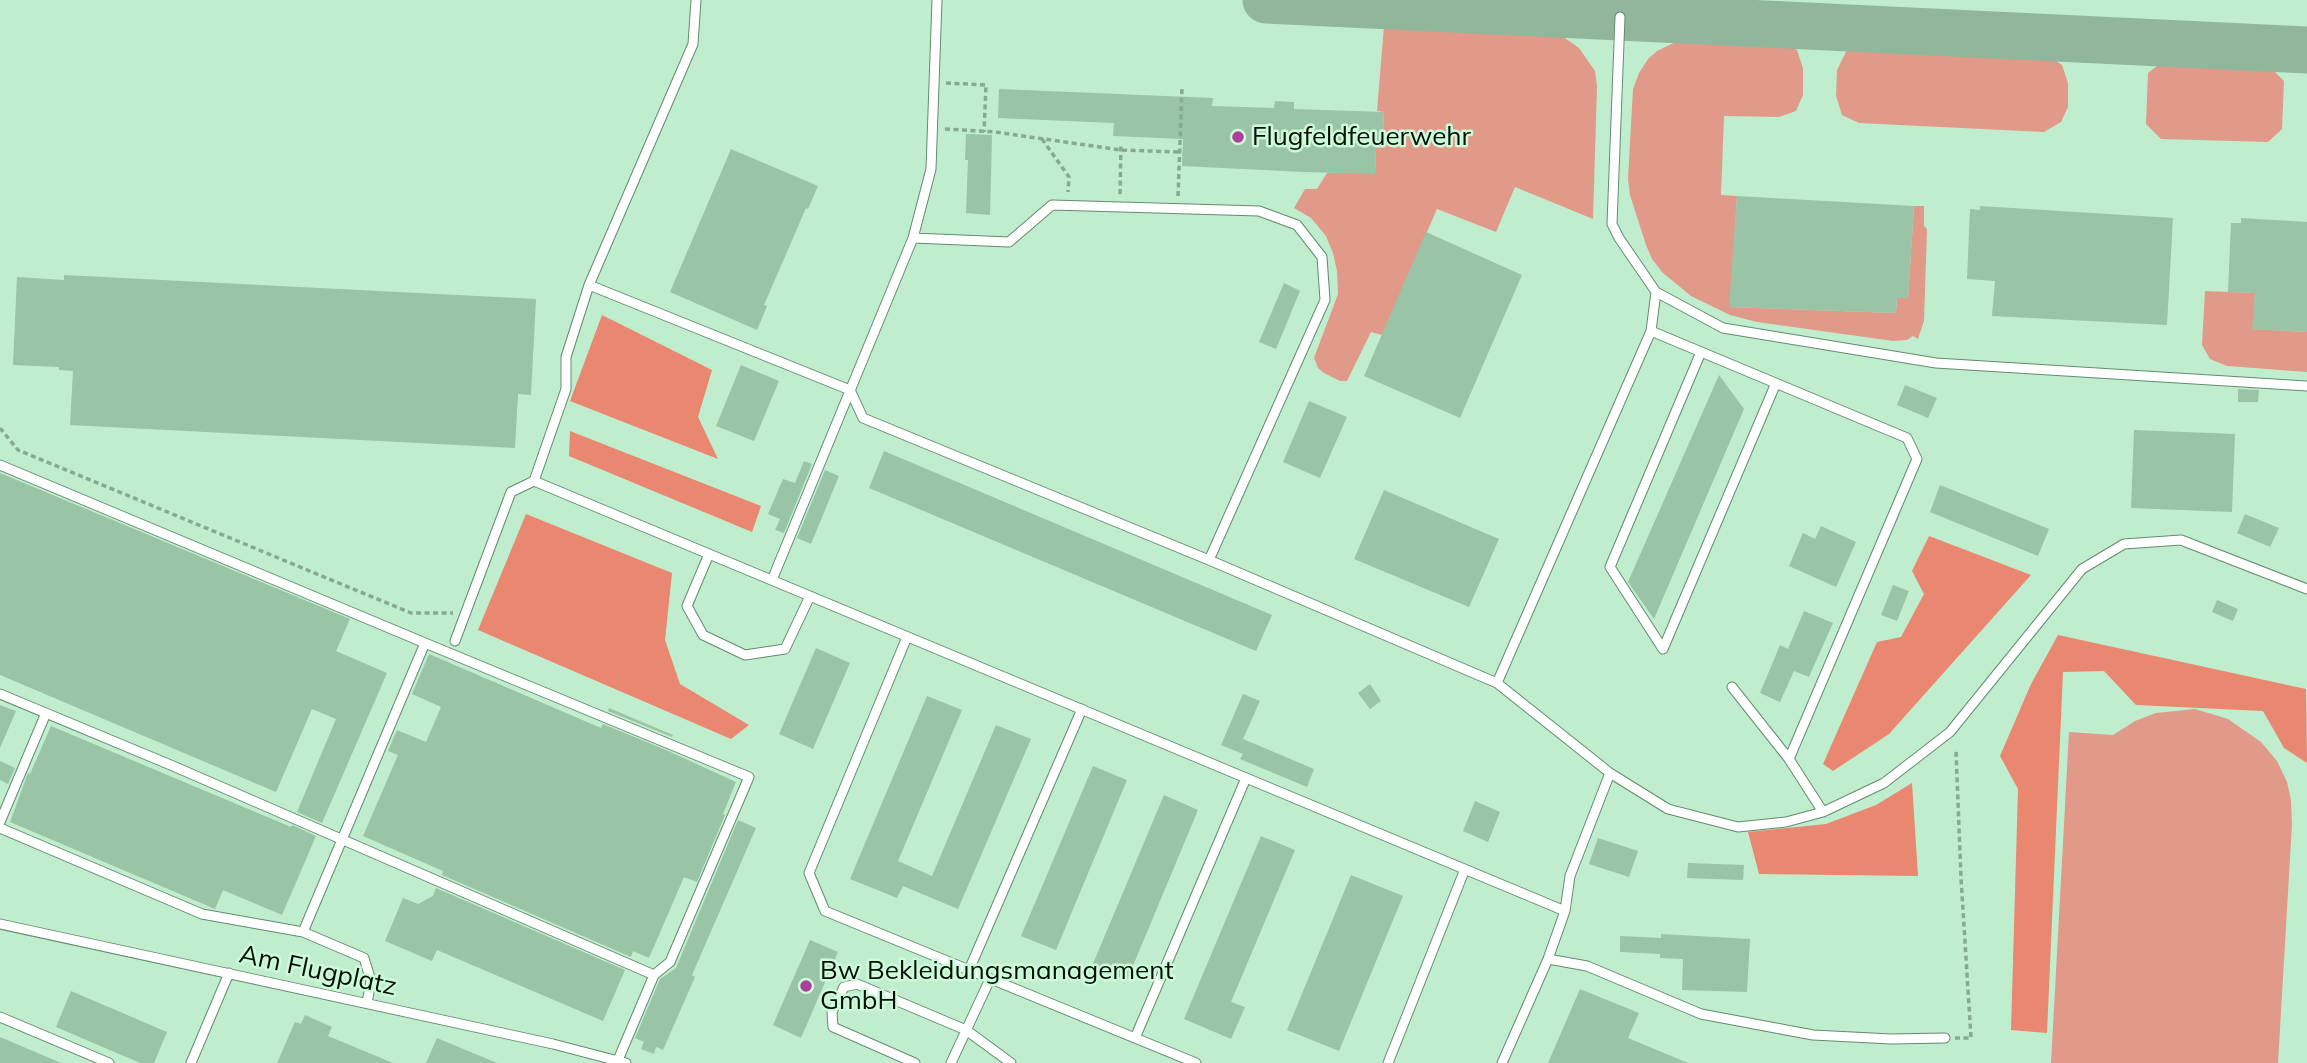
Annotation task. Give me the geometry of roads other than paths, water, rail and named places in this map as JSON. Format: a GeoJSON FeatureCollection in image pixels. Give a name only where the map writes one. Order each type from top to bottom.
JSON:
{"type":"FeatureCollection","features":[{"type":"Feature","properties":{"kind":"lane"},"geometry":{"type":"LineString","coordinates":[[455,641],[511,492],[534,481],[566,389],[566,357],[589,285],[693,44],[696,0]]}},
{"type":"Feature","properties":{"kind":"lane"},"geometry":{"type":"LineString","coordinates":[[772,580],[913,238],[931,169],[937,0]]}},
{"type":"Feature","properties":{"kind":"lane"},"geometry":{"type":"LineString","coordinates":[[1620,17],[1612,224],[1656,292],[1723,328],[1936,363],[2307,386]]}},
{"type":"Feature","properties":{"kind":"lane"},"geometry":{"type":"LineString","coordinates":[[913,238],[1009,242],[1052,205],[1259,211],[1297,225],[1322,257],[1325,300],[1209,559]]}},
{"type":"Feature","properties":{"kind":"lane"},"geometry":{"type":"LineString","coordinates":[[589,285],[850,390],[863,418],[1209,559],[1497,683],[1610,773],[1668,809],[1738,827],[1787,821],[1823,812],[1884,783],[1950,732],[2082,569],[2124,544],[2181,540],[2307,589]]}},
{"type":"Feature","properties":{"kind":"lane"},"geometry":{"type":"LineString","coordinates":[[1497,683],[1651,331],[1656,292]]}},
{"type":"Feature","properties":{"kind":"lane"},"geometry":{"type":"LineString","coordinates":[[1651,331],[1907,438],[1916,459],[1789,759]]}},
{"type":"Feature","properties":{"kind":"lane"},"geometry":{"type":"LineString","coordinates":[[1701,352],[1610,567],[1663,649],[1776,383]]}},
{"type":"Feature","properties":{"kind":"lane"},"geometry":{"type":"LineString","coordinates":[[0,465],[748,777],[670,962],[654,975],[622,1062]]}},
{"type":"Feature","properties":{"kind":"lane"},"geometry":{"type":"LineString","coordinates":[[534,481],[1565,911]]}},
{"type":"Feature","properties":{"kind":"lane"},"geometry":{"type":"LineString","coordinates":[[709,554],[687,606],[703,635],[745,655],[785,649],[810,596]]}},
{"type":"Feature","properties":{"kind":"lane"},"geometry":{"type":"LineString","coordinates":[[907,636],[809,873],[825,911],[1196,1063]]}},
{"type":"Feature","properties":{"kind":"lane"},"geometry":{"type":"LineString","coordinates":[[303,932],[425,643]]}},
{"type":"Feature","properties":{"kind":"lane"},"geometry":{"type":"LineString","coordinates":[[1732,687],[1789,759],[1823,812]]}},
{"type":"Feature","properties":{"kind":"lane"},"geometry":{"type":"LineString","coordinates":[[0,694],[654,975]]}},
{"type":"Feature","properties":{"kind":"lane"},"geometry":{"type":"LineString","coordinates":[[969,970],[1082,709]]}},
{"type":"Feature","properties":{"kind":"lane"},"geometry":{"type":"LineString","coordinates":[[0,822],[46,713]]}},
{"type":"Feature","properties":{"kind":"lane"},"geometry":{"type":"LineString","coordinates":[[1502,1063],[1548,959],[1565,911],[1570,876],[1610,773]]}},
{"type":"Feature","properties":{"kind":"lane"},"geometry":{"type":"LineString","coordinates":[[1135,1038],[1246,778]]}},
{"type":"Feature","properties":{"kind":"lane"},"geometry":{"type":"LineString","coordinates":[[0,828],[202,914],[303,932],[364,958],[371,981],[367,1003]]}},
{"type":"Feature","properties":{"kind":"lane"},"geometry":{"type":"LineString","coordinates":[[1388,1063],[1465,869]]}},
{"type":"Feature","properties":{"kind":"lane","name":"Am Flugplatz"},"geometry":{"type":"LineString","coordinates":[[0,924],[367,1003],[622,1062]]}},
{"type":"Feature","properties":{"kind":"lane"},"geometry":{"type":"LineString","coordinates":[[1548,959],[1587,966],[1701,1014],[1814,1035],[1891,1039],[1945,1038]]}},
{"type":"Feature","properties":{"kind":"lane"},"geometry":{"type":"LineString","coordinates":[[191,1063],[229,973]]}},
{"type":"Feature","properties":{"kind":"lane"},"geometry":{"type":"LineString","coordinates":[[951,1063],[990,979]]}},
{"type":"Feature","properties":{"kind":"lane"},"geometry":{"type":"LineString","coordinates":[[915,1063],[833,1027],[832,1012],[844,987],[857,984],[966,1030],[1011,1063]]}},
{"type":"Feature","properties":{"kind":"lane"},"geometry":{"type":"LineString","coordinates":[[0,1017],[109,1063]]}},
{"type":"Feature","properties":{"kind":"place","name":"Flugfeldfeuerwehr"},"geometry":{"type":"Point","coordinates":[1238,137]}},
{"type":"Feature","properties":{"kind":"place","name":"Bw Bekleidungsmanagement GmbH"},"geometry":{"type":"Point","coordinates":[806,986]}}]}
